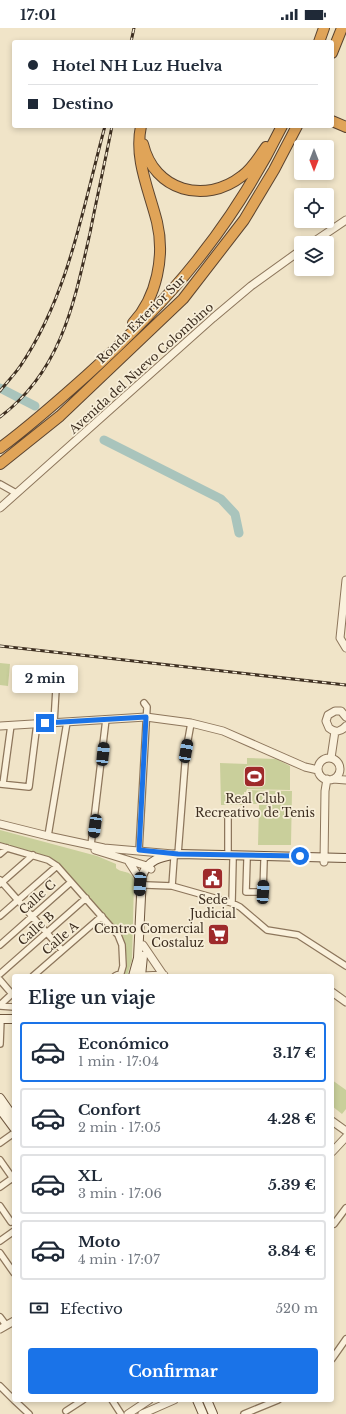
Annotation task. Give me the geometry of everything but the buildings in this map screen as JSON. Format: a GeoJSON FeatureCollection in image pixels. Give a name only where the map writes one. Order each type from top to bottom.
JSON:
{"type":"FeatureCollection","features":[{"type":"Feature","properties":{"kind":"highway"},"geometry":{"type":"LineString","coordinates":[[320,40],[324,28]]}},
{"type":"Feature","properties":{"kind":"highway"},"geometry":{"type":"LineString","coordinates":[[332,40],[336,28]]}},
{"type":"Feature","properties":{"kind":"highway"},"geometry":{"type":"LineString","coordinates":[[334,48],[342,28]]}},
{"type":"Feature","properties":{"kind":"highway"},"geometry":{"type":"LineString","coordinates":[[140,128],[145,154],[160,176],[183,190],[199,192],[212,191],[228,185],[243,176],[254,164],[280,128]]}},
{"type":"Feature","properties":{"kind":"highway"},"geometry":{"type":"LineString","coordinates":[[91,371],[141,315],[155,284],[161,251],[157,224],[138,153],[140,128]]}},
{"type":"Feature","properties":{"kind":"highway","name":"Ronda Exterior Sur"},"geometry":{"type":"LineString","coordinates":[[0,448],[52,406],[91,371],[125,340],[174,290],[198,261],[243,198],[263,165],[280,128]]}},
{"type":"Feature","properties":{"kind":"highway","name":"Ronda Exterior Sur"},"geometry":{"type":"LineString","coordinates":[[0,464],[60,416],[183,299],[244,220],[274,170],[296,128]]}},
{"type":"Feature","properties":{"kind":"main road"},"geometry":{"type":"LineString","coordinates":[[176,856],[233,860],[324,860],[346,858]]}},
{"type":"Feature","properties":{"kind":"main road"},"geometry":{"type":"LineString","coordinates":[[134,974],[138,961],[143,884],[149,868],[156,863],[176,856],[324,860],[346,863]]}},
{"type":"Feature","properties":{"kind":"main road"},"geometry":{"type":"LineString","coordinates":[[141,974],[143,945],[143,884]]}},
{"type":"Feature","properties":{"kind":"main road"},"geometry":{"type":"LineString","coordinates":[[0,1017],[12,1014]]}},
{"type":"Feature","properties":{"kind":"main road"},"geometry":{"type":"LineString","coordinates":[[0,1017],[12,1019]]}},
{"type":"Feature","properties":{"kind":"main road"},"geometry":{"type":"LineString","coordinates":[[0,1098],[12,1115]]}},
{"type":"Feature","properties":{"kind":"main road"},"geometry":{"type":"LineString","coordinates":[[0,1109],[12,1125]]}},
{"type":"Feature","properties":{"kind":"main road"},"geometry":{"type":"LineString","coordinates":[[198,1402],[203,1414]]}},
{"type":"Feature","properties":{"kind":"main road"},"geometry":{"type":"LineString","coordinates":[[207,1402],[213,1414]]}},
{"type":"Feature","properties":{"kind":"street"},"geometry":{"type":"LineString","coordinates":[[322,236],[346,220]]}},
{"type":"Feature","properties":{"kind":"street","name":"Avenida del Nuevo Colombino"},"geometry":{"type":"LineString","coordinates":[[0,508],[213,318],[251,286],[294,255]]}},
{"type":"Feature","properties":{"kind":"street"},"geometry":{"type":"LineString","coordinates":[[0,484],[16,493]]}},
{"type":"Feature","properties":{"kind":"street"},"geometry":{"type":"LineString","coordinates":[[346,580],[340,638],[346,648]]}},
{"type":"Feature","properties":{"kind":"street"},"geometry":{"type":"LineString","coordinates":[[54,723],[56,689]]}},
{"type":"Feature","properties":{"kind":"street"},"geometry":{"type":"LineString","coordinates":[[139,850],[147,707],[144,704]]}},
{"type":"Feature","properties":{"kind":"street"},"geometry":{"type":"LineString","coordinates":[[335,732],[327,725],[328,715],[332,711],[338,711],[346,717]]}},
{"type":"Feature","properties":{"kind":"street"},"geometry":{"type":"LineString","coordinates":[[0,726],[146,717],[191,723],[223,732],[305,767],[318,770]]}},
{"type":"Feature","properties":{"kind":"street"},"geometry":{"type":"LineString","coordinates":[[106,719],[92,845],[94,849],[149,868]]}},
{"type":"Feature","properties":{"kind":"street"},"geometry":{"type":"LineString","coordinates":[[48,836],[67,722]]}},
{"type":"Feature","properties":{"kind":"street"},"geometry":{"type":"LineString","coordinates":[[172,886],[186,751],[191,723]]}},
{"type":"Feature","properties":{"kind":"street"},"geometry":{"type":"LineString","coordinates":[[11,725],[2,784],[29,787],[36,724]]}},
{"type":"Feature","properties":{"kind":"street"},"geometry":{"type":"LineString","coordinates":[[335,732],[346,727]]}},
{"type":"Feature","properties":{"kind":"street"},"geometry":{"type":"LineString","coordinates":[[331,758],[335,732]]}},
{"type":"Feature","properties":{"kind":"street"},"geometry":{"type":"LineString","coordinates":[[331,758],[337,762],[346,779],[330,779],[321,777],[318,770],[322,761],[331,758]]}},
{"type":"Feature","properties":{"kind":"street"},"geometry":{"type":"LineString","coordinates":[[324,860],[325,791],[330,779],[338,774],[340,768]]}},
{"type":"Feature","properties":{"kind":"street"},"geometry":{"type":"LineString","coordinates":[[215,813],[228,814],[228,850]]}},
{"type":"Feature","properties":{"kind":"street"},"geometry":{"type":"LineString","coordinates":[[0,824],[92,845],[176,856]]}},
{"type":"Feature","properties":{"kind":"street"},"geometry":{"type":"LineString","coordinates":[[0,846],[48,860],[57,866],[118,935],[122,945],[123,966],[121,973],[119,974]]}},
{"type":"Feature","properties":{"kind":"street"},"geometry":{"type":"LineString","coordinates":[[0,854],[7,848]]}},
{"type":"Feature","properties":{"kind":"street"},"geometry":{"type":"LineString","coordinates":[[33,855],[1,882],[62,950]]}},
{"type":"Feature","properties":{"kind":"street"},"geometry":{"type":"LineString","coordinates":[[232,903],[233,860]]}},
{"type":"Feature","properties":{"kind":"street"},"geometry":{"type":"LineString","coordinates":[[246,860],[246,892],[263,892],[264,860]]}},
{"type":"Feature","properties":{"kind":"street"},"geometry":{"type":"LineString","coordinates":[[129,862],[143,884],[172,886],[232,903],[240,907],[267,930],[298,935],[346,966]]}},
{"type":"Feature","properties":{"kind":"street"},"geometry":{"type":"LineString","coordinates":[[0,916],[57,866]]}},
{"type":"Feature","properties":{"kind":"street","name":"Calle C"},"geometry":{"type":"LineString","coordinates":[[0,945],[71,882]]}},
{"type":"Feature","properties":{"kind":"street","name":"Calle B"},"geometry":{"type":"LineString","coordinates":[[0,974],[86,898]]}},
{"type":"Feature","properties":{"kind":"street","name":"Calle A"},"geometry":{"type":"LineString","coordinates":[[38,974],[62,950],[102,916]]}},
{"type":"Feature","properties":{"kind":"street"},"geometry":{"type":"LineString","coordinates":[[143,945],[163,974]]}},
{"type":"Feature","properties":{"kind":"street"},"geometry":{"type":"LineString","coordinates":[[0,980],[12,992]]}},
{"type":"Feature","properties":{"kind":"street"},"geometry":{"type":"LineString","coordinates":[[334,993],[346,1002]]}},
{"type":"Feature","properties":{"kind":"street"},"geometry":{"type":"LineString","coordinates":[[0,1006],[12,994]]}},
{"type":"Feature","properties":{"kind":"street"},"geometry":{"type":"LineString","coordinates":[[0,1006],[12,1006]]}},
{"type":"Feature","properties":{"kind":"street"},"geometry":{"type":"LineString","coordinates":[[0,1017],[0,1044]]}},
{"type":"Feature","properties":{"kind":"street"},"geometry":{"type":"LineString","coordinates":[[334,1122],[346,1131]]}},
{"type":"Feature","properties":{"kind":"street"},"geometry":{"type":"LineString","coordinates":[[0,1143],[12,1134]]}},
{"type":"Feature","properties":{"kind":"street"},"geometry":{"type":"LineString","coordinates":[[334,1150],[346,1137]]}},
{"type":"Feature","properties":{"kind":"street"},"geometry":{"type":"LineString","coordinates":[[0,1160],[12,1175]]}},
{"type":"Feature","properties":{"kind":"street"},"geometry":{"type":"LineString","coordinates":[[0,1187],[12,1179]]}},
{"type":"Feature","properties":{"kind":"street"},"geometry":{"type":"LineString","coordinates":[[0,1206],[11,1222]]}},
{"type":"Feature","properties":{"kind":"street"},"geometry":{"type":"LineString","coordinates":[[334,1224],[346,1208]]}},
{"type":"Feature","properties":{"kind":"street"},"geometry":{"type":"LineString","coordinates":[[0,1241],[12,1232]]}},
{"type":"Feature","properties":{"kind":"street"},"geometry":{"type":"LineString","coordinates":[[0,1253],[12,1270]]}},
{"type":"Feature","properties":{"kind":"street"},"geometry":{"type":"LineString","coordinates":[[0,1317],[3,1327],[12,1322]]}},
{"type":"Feature","properties":{"kind":"street"},"geometry":{"type":"LineString","coordinates":[[334,1357],[346,1339]]}},
{"type":"Feature","properties":{"kind":"street"},"geometry":{"type":"LineString","coordinates":[[0,1386],[12,1398]]}},
{"type":"Feature","properties":{"kind":"street"},"geometry":{"type":"LineString","coordinates":[[16,1402],[29,1414]]}},
{"type":"Feature","properties":{"kind":"street"},"geometry":{"type":"LineString","coordinates":[[66,1411],[80,1402]]}},
{"type":"Feature","properties":{"kind":"street"},"geometry":{"type":"LineString","coordinates":[[113,1402],[121,1414]]}},
{"type":"Feature","properties":{"kind":"street"},"geometry":{"type":"LineString","coordinates":[[128,1414],[146,1402]]}},
{"type":"Feature","properties":{"kind":"street"},"geometry":{"type":"LineString","coordinates":[[142,1414],[169,1402]]}},
{"type":"Feature","properties":{"kind":"street"},"geometry":{"type":"LineString","coordinates":[[244,1414],[273,1402]]}},
{"type":"Feature","properties":{"kind":"green space"},"geometry":{"type":"Polygon","coordinates":[[[0,663],[10,664],[8,686],[0,685],[0,663]]]}},
{"type":"Feature","properties":{"kind":"green space","name":"Real Club Recreativo de Tenis"},"geometry":{"type":"Polygon","coordinates":[[[247,758],[276,759],[290,766],[290,790],[247,789],[246,792],[244,792],[244,805],[221,805],[220,763],[247,764],[247,758]]]}},
{"type":"Feature","properties":{"kind":"green space"},"geometry":{"type":"Polygon","coordinates":[[[248,790],[292,791],[291,845],[258,845],[259,804],[247,804],[248,790]]]}},
{"type":"Feature","properties":{"kind":"green space"},"geometry":{"type":"Polygon","coordinates":[[[0,830],[97,856],[116,864],[116,868],[118,870],[132,875],[134,882],[132,960],[128,974],[123,974],[126,955],[124,943],[120,933],[58,863],[37,853],[0,843],[0,830]]]}},
{"type":"Feature","properties":{"kind":"green space"},"geometry":{"type":"Polygon","coordinates":[[[334,1081],[346,1090],[346,1109],[342,1114],[334,1108],[334,1081]]]}},
{"type":"Feature","properties":{"kind":"waterway"},"geometry":{"type":"LineString","coordinates":[[0,388],[35,406]]}},
{"type":"Feature","properties":{"kind":"waterway"},"geometry":{"type":"LineString","coordinates":[[104,440],[221,499],[235,514],[239,533]]}},
{"type":"Feature","properties":{"kind":"railway"},"geometry":{"type":"LineString","coordinates":[[131,40],[134,28]]}},
{"type":"Feature","properties":{"kind":"railway"},"geometry":{"type":"LineString","coordinates":[[0,391],[21,365],[37,338],[63,280],[73,249],[104,128]]}},
{"type":"Feature","properties":{"kind":"railway"},"geometry":{"type":"LineString","coordinates":[[0,417],[21,399],[38,379],[62,334],[78,285],[112,128]]}},
{"type":"Feature","properties":{"kind":"railway"},"geometry":{"type":"LineString","coordinates":[[0,646],[346,685]]}},
{"type":"Feature","properties":{"kind":"place","name":"Real Club Recreativo de Tenis"},"geometry":{"type":"Point","coordinates":[255,777]}},
{"type":"Feature","properties":{"kind":"place","name":"Sede Judicial"},"geometry":{"type":"Point","coordinates":[213,878]}},
{"type":"Feature","properties":{"kind":"place","name":"Centro Comercial Costaluz"},"geometry":{"type":"Point","coordinates":[219,935]}},
{"type":"Feature","properties":{"kind":"route"},"geometry":{"type":"LineString","coordinates":[[45,723],[146,717],[139,850],[178,854],[300,856]]}}]}
